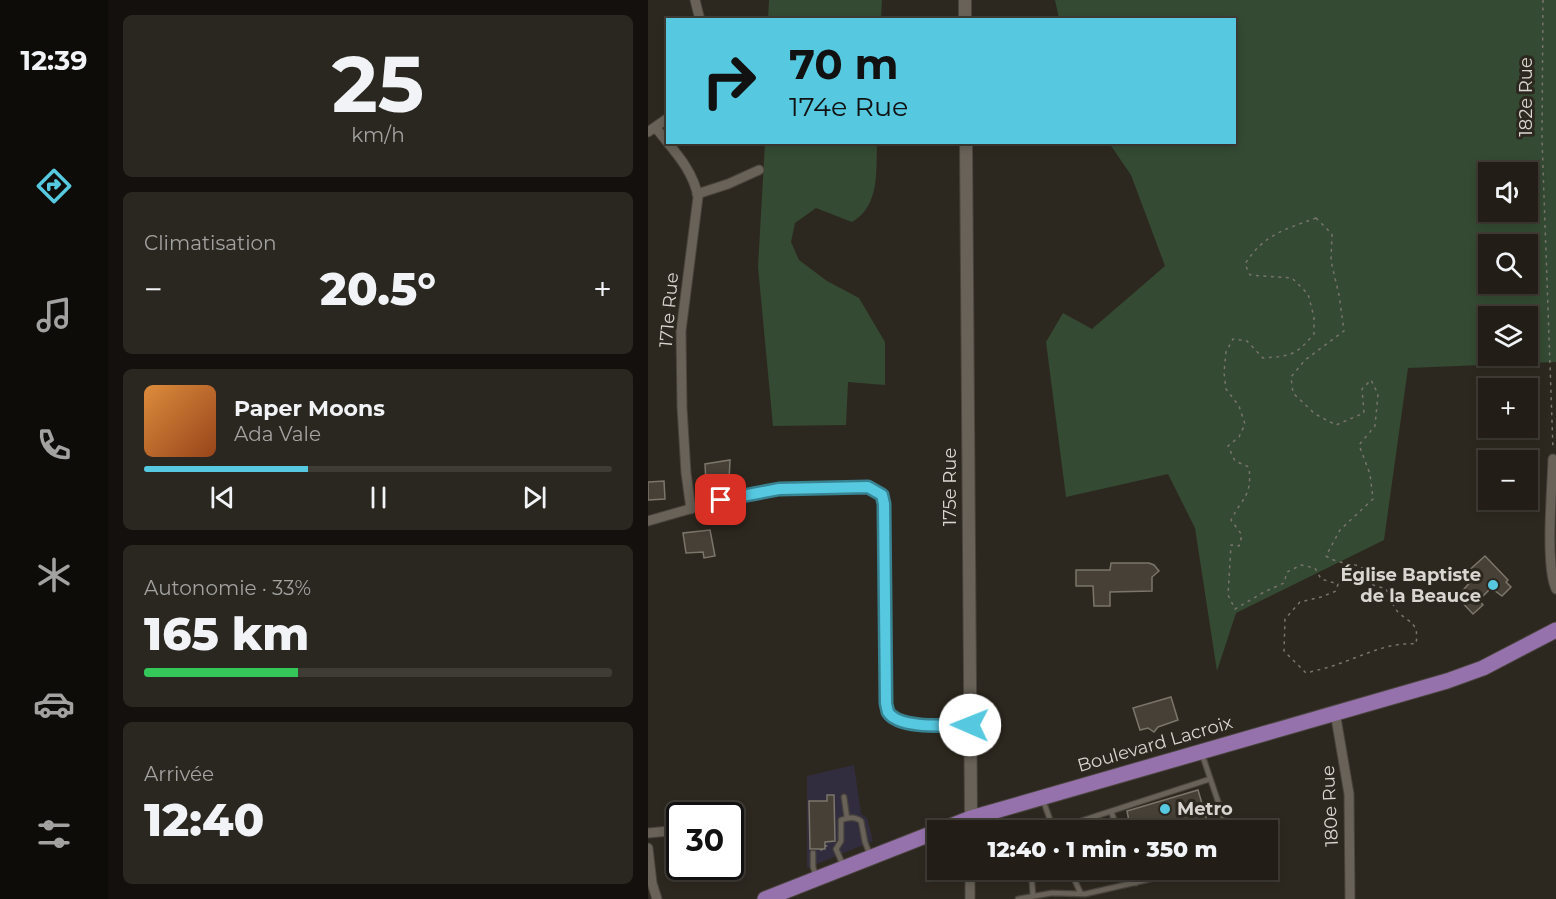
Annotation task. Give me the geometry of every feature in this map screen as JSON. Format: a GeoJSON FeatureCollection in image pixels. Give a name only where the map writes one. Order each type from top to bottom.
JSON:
{"type":"FeatureCollection","features":[{"type":"Feature","properties":{"kind":"main road","name":"Boulevard Lacroix"},"geometry":{"type":"LineString","coordinates":[[984,820],[1042,798],[1447,681],[1484,668],[1556,630]]}},
{"type":"Feature","properties":{"kind":"main road","name":"Boulevard Lacroix"},"geometry":{"type":"LineString","coordinates":[[765,899],[871,856],[927,839]]}},
{"type":"Feature","properties":{"kind":"street"},"geometry":{"type":"LineString","coordinates":[[695,0],[700,18]]}},
{"type":"Feature","properties":{"kind":"street"},"geometry":{"type":"LineString","coordinates":[[965,0],[965,18]]}},
{"type":"Feature","properties":{"kind":"street"},"geometry":{"type":"LineString","coordinates":[[652,130],[666,120]]}},
{"type":"Feature","properties":{"kind":"street","name":"171e Rue"},"geometry":{"type":"LineString","coordinates":[[652,130],[689,172],[695,183],[697,194],[698,209],[681,331],[682,407],[691,509]]}},
{"type":"Feature","properties":{"kind":"street","name":"175e Rue"},"geometry":{"type":"LineString","coordinates":[[966,144],[971,820]]}},
{"type":"Feature","properties":{"kind":"street"},"geometry":{"type":"LineString","coordinates":[[697,194],[728,184],[759,170]]}},
{"type":"Feature","properties":{"kind":"street"},"geometry":{"type":"LineString","coordinates":[[1553,459],[1550,553],[1553,582],[1556,589]]}},
{"type":"Feature","properties":{"kind":"street"},"geometry":{"type":"LineString","coordinates":[[648,521],[765,491],[868,487],[882,495],[888,712],[905,724],[970,725]]}},
{"type":"Feature","properties":{"kind":"street","name":"180e Rue"},"geometry":{"type":"LineString","coordinates":[[1335,712],[1349,794],[1350,899]]}},
{"type":"Feature","properties":{"kind":"street"},"geometry":{"type":"LineString","coordinates":[[648,832],[666,831]]}},
{"type":"Feature","properties":{"kind":"street"},"geometry":{"type":"LineString","coordinates":[[648,848],[652,883],[657,899]]}},
{"type":"Feature","properties":{"kind":"street"},"geometry":{"type":"LineString","coordinates":[[970,880],[970,899]]}},
{"type":"Feature","properties":{"kind":"lane"},"geometry":{"type":"LineString","coordinates":[[1201,751],[1224,820]]}},
{"type":"Feature","properties":{"kind":"lane"},"geometry":{"type":"LineString","coordinates":[[1084,820],[1210,779]]}},
{"type":"Feature","properties":{"kind":"lane"},"geometry":{"type":"LineString","coordinates":[[844,797],[847,818]]}},
{"type":"Feature","properties":{"kind":"lane"},"geometry":{"type":"LineString","coordinates":[[1042,798],[1049,820]]}},
{"type":"Feature","properties":{"kind":"lane"},"geometry":{"type":"LineString","coordinates":[[1111,811],[1114,820]]}},
{"type":"Feature","properties":{"kind":"lane"},"geometry":{"type":"LineString","coordinates":[[844,867],[836,849],[841,841],[840,820],[853,817],[861,821],[865,842],[871,856]]}},
{"type":"Feature","properties":{"kind":"lane"},"geometry":{"type":"LineString","coordinates":[[813,853],[813,867],[817,878]]}},
{"type":"Feature","properties":{"kind":"lane"},"geometry":{"type":"LineString","coordinates":[[1032,880],[1033,896]]}},
{"type":"Feature","properties":{"kind":"lane"},"geometry":{"type":"LineString","coordinates":[[1075,880],[1081,894]]}},
{"type":"Feature","properties":{"kind":"lane"},"geometry":{"type":"LineString","coordinates":[[1018,899],[1052,893],[1081,894],[1148,880]]}},
{"type":"Feature","properties":{"kind":"path","name":"182e Rue"},"geometry":{"type":"LineString","coordinates":[[1543,0],[1542,139],[1553,459]]}},
{"type":"Feature","properties":{"kind":"path"},"geometry":{"type":"LineString","coordinates":[[1316,218],[1332,234],[1331,261],[1339,294],[1344,331],[1305,360],[1291,377],[1293,393],[1315,414],[1336,425],[1364,413],[1362,389],[1371,380],[1378,394],[1375,426],[1359,445],[1370,474],[1373,499],[1340,530],[1326,556],[1336,563],[1357,564],[1367,571],[1370,584],[1386,589],[1396,611],[1410,619],[1418,634],[1416,644],[1380,647],[1337,665],[1306,673],[1284,651],[1285,619],[1300,602],[1336,591],[1338,584],[1321,579],[1314,568],[1301,565],[1287,572],[1284,583],[1235,609],[1228,595],[1231,545],[1239,546],[1242,535],[1231,520],[1236,509],[1246,498],[1251,483],[1249,467],[1235,461],[1228,446],[1239,437],[1245,424],[1239,406],[1226,389],[1224,373],[1226,352],[1233,339],[1247,341],[1263,358],[1289,356],[1302,348],[1314,334],[1314,317],[1308,294],[1292,278],[1250,275],[1245,264],[1255,248],[1269,237],[1316,218]]}},
{"type":"Feature","properties":{"kind":"path"},"geometry":{"type":"LineString","coordinates":[[813,853],[825,849],[825,846],[836,849]]}},
{"type":"Feature","properties":{"kind":"shaded area"},"geometry":{"type":"Polygon","coordinates":[[[854,765],[861,814],[867,818],[873,841],[807,868],[807,776],[854,765]]]}},
{"type":"Feature","properties":{"kind":"green space"},"geometry":{"type":"Polygon","coordinates":[[[769,0],[882,0],[881,18],[768,18],[769,0]]]}},
{"type":"Feature","properties":{"kind":"green space"},"geometry":{"type":"Polygon","coordinates":[[[1055,0],[1556,0],[1556,362],[1538,363],[1538,306],[1478,306],[1478,365],[1408,368],[1384,540],[1236,613],[1217,671],[1195,528],[1168,474],[1066,497],[1046,342],[1063,313],[1092,329],[1165,266],[1131,175],[1110,144],[1236,144],[1236,18],[1059,18],[1055,0]]]}},
{"type":"Feature","properties":{"kind":"green space"},"geometry":{"type":"Polygon","coordinates":[[[765,144],[877,144],[875,187],[868,207],[861,215],[852,222],[816,208],[795,223],[791,242],[799,260],[827,281],[859,298],[885,342],[885,385],[848,382],[846,425],[773,426],[758,267],[765,144]]]}},
{"type":"Feature","properties":{"kind":"building"},"geometry":{"type":"Polygon","coordinates":[[[730,460],[729,481],[706,483],[705,464],[730,460]]]}},
{"type":"Feature","properties":{"kind":"building"},"geometry":{"type":"Polygon","coordinates":[[[664,481],[665,499],[648,500],[648,482],[664,481]]]}},
{"type":"Feature","properties":{"kind":"building"},"geometry":{"type":"Polygon","coordinates":[[[710,530],[715,556],[704,558],[703,552],[686,553],[683,533],[710,530]]]}},
{"type":"Feature","properties":{"kind":"building","name":"Église Baptiste de la Beauce"},"geometry":{"type":"Polygon","coordinates":[[[1485,556],[1508,580],[1506,582],[1511,587],[1502,596],[1491,588],[1479,600],[1483,605],[1473,614],[1457,597],[1472,580],[1465,574],[1485,556]]]}},
{"type":"Feature","properties":{"kind":"building"},"geometry":{"type":"Polygon","coordinates":[[[1111,563],[1154,565],[1159,571],[1152,577],[1152,591],[1110,592],[1110,606],[1094,606],[1093,586],[1076,586],[1076,570],[1110,570],[1111,563]]]}},
{"type":"Feature","properties":{"kind":"building"},"geometry":{"type":"Polygon","coordinates":[[[1171,697],[1178,720],[1158,727],[1154,732],[1148,728],[1140,730],[1133,708],[1171,697]]]}},
{"type":"Feature","properties":{"kind":"building"},"geometry":{"type":"Polygon","coordinates":[[[1198,790],[1207,820],[1129,820],[1127,811],[1198,790]]]}},
{"type":"Feature","properties":{"kind":"building"},"geometry":{"type":"Polygon","coordinates":[[[827,795],[834,795],[835,841],[825,842],[825,849],[810,849],[809,801],[827,801],[827,795]]]}},
{"type":"Feature","properties":{"kind":"place","name":"Église Baptiste de la Beauce"},"geometry":{"type":"Point","coordinates":[1493,585]}},
{"type":"Feature","properties":{"kind":"place","name":"Metro"},"geometry":{"type":"Point","coordinates":[1165,809]}},
{"type":"Feature","properties":{"kind":"route"},"geometry":{"type":"LineString","coordinates":[[721,500],[779,489],[868,487],[882,495],[888,712],[905,724],[970,725]]}}]}
